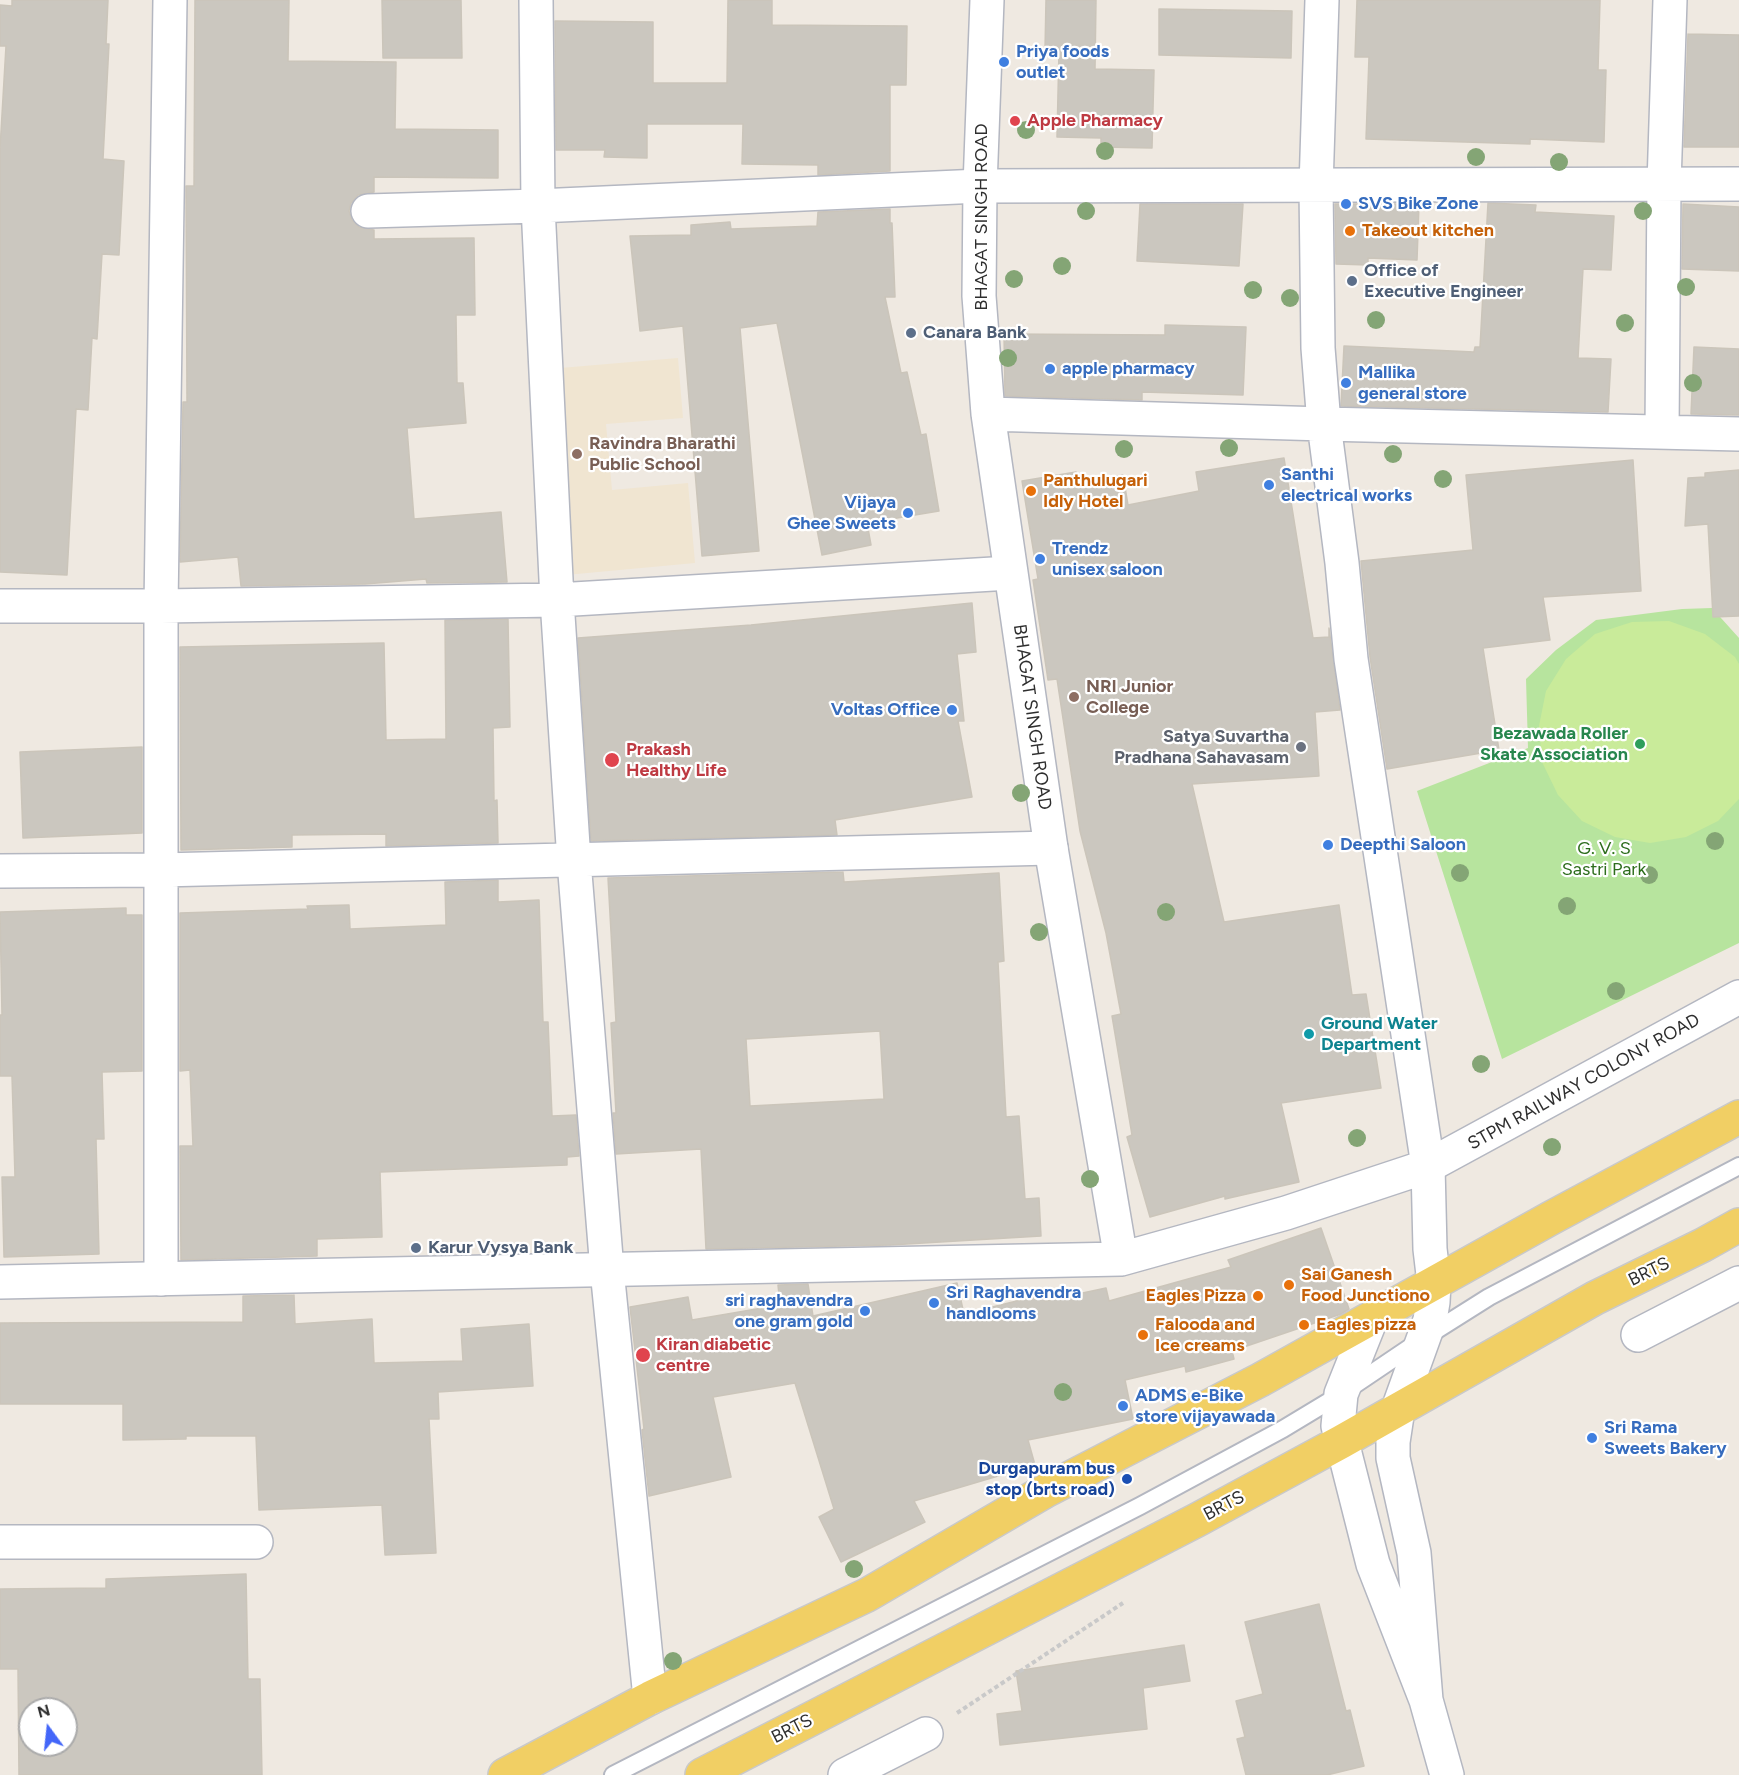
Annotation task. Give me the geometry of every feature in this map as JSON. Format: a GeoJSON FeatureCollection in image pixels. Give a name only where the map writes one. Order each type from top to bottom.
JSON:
{"type":"FeatureCollection","features":[{"type":"Feature","properties":{"kind":"main road"},"geometry":{"type":"LineString","coordinates":[[505,1775],[650,1698],[867,1595],[1047,1490],[1260,1380],[1739,1117]]}},
{"type":"Feature","properties":{"kind":"main road","name":"BRTS"},"geometry":{"type":"LineString","coordinates":[[702,1775],[1094,1574],[1341,1442],[1594,1298],[1739,1225]]}},
{"type":"Feature","properties":{"kind":"street"},"geometry":{"type":"LineString","coordinates":[[162,1279],[161,606],[170,0]]}},
{"type":"Feature","properties":{"kind":"street"},"geometry":{"type":"LineString","coordinates":[[536,0],[538,206],[556,600],[573,861],[607,1270],[650,1698]]}},
{"type":"Feature","properties":{"kind":"street","name":"BHAGAT SINGH ROAD"},"geometry":{"type":"LineString","coordinates":[[987,0],[980,186],[979,296],[988,414],[1051,848],[1121,1259]]}},
{"type":"Feature","properties":{"kind":"street"},"geometry":{"type":"LineString","coordinates":[[1322,0],[1316,187],[1318,348],[1324,424],[1342,563],[1351,659],[1428,1166],[1430,1249],[1434,1283],[1430,1320],[1398,1409],[1394,1425],[1393,1458],[1414,1553],[1426,1700]]}},
{"type":"Feature","properties":{"kind":"street"},"geometry":{"type":"LineString","coordinates":[[1662,431],[1664,184],[1670,0]]}},
{"type":"Feature","properties":{"kind":"street"},"geometry":{"type":"LineString","coordinates":[[368,210],[538,206],[980,186],[1316,187],[1739,184]]}},
{"type":"Feature","properties":{"kind":"street"},"geometry":{"type":"LineString","coordinates":[[988,414],[1739,434]]}},
{"type":"Feature","properties":{"kind":"street"},"geometry":{"type":"LineString","coordinates":[[0,606],[556,600],[1010,573]]}},
{"type":"Feature","properties":{"kind":"street"},"geometry":{"type":"LineString","coordinates":[[0,871],[161,870],[573,861],[1051,848]]}},
{"type":"Feature","properties":{"kind":"street","name":"STPM RAILWAY COLONY ROAD"},"geometry":{"type":"LineString","coordinates":[[1121,1259],[1286,1213],[1428,1166],[1739,997]]}},
{"type":"Feature","properties":{"kind":"street"},"geometry":{"type":"LineString","coordinates":[[0,1282],[1121,1259]]}},
{"type":"Feature","properties":{"kind":"street"},"geometry":{"type":"LineString","coordinates":[[1638,1335],[1739,1283]]}},
{"type":"Feature","properties":{"kind":"street"},"geometry":{"type":"LineString","coordinates":[[1371,1318],[1341,1394],[1338,1426],[1372,1564],[1426,1700],[1447,1775]]}},
{"type":"Feature","properties":{"kind":"street"},"geometry":{"type":"LineString","coordinates":[[0,1542],[256,1542]]}},
{"type":"Feature","properties":{"kind":"street"},"geometry":{"type":"LineString","coordinates":[[845,1775],[926,1734]]}},
{"type":"Feature","properties":{"kind":"lane"},"geometry":{"type":"LineString","coordinates":[[613,1775],[1140,1506],[1283,1429],[1341,1394],[1489,1297],[1739,1166]]}},
{"type":"Feature","properties":{"kind":"path"},"geometry":{"type":"LineString","coordinates":[[926,1734],[1131,1598]]}},
{"type":"Feature","properties":{"kind":"shaded area","name":"Ravindra Bharathi Public School"},"geometry":{"type":"Polygon","coordinates":[[[678,358],[683,418],[606,424],[612,490],[688,483],[695,563],[555,576],[537,370],[678,358]]]}},
{"type":"Feature","properties":{"kind":"green space","name":"G. V. S Sastri Park"},"geometry":{"type":"Polygon","coordinates":[[[1712,608],[1739,638],[1739,943],[1502,1059],[1417,791],[1528,748],[1526,679],[1556,650],[1596,620],[1682,609],[1712,608]]]}},
{"type":"Feature","properties":{"kind":"green space","name":"Bezawada Roller Skate Association"},"geometry":{"type":"Polygon","coordinates":[[[1669,621],[1705,634],[1735,657],[1739,664],[1739,799],[1718,821],[1686,837],[1650,843],[1615,837],[1582,821],[1558,795],[1542,762],[1539,726],[1546,691],[1566,659],[1595,634],[1632,622],[1669,621]]]}},
{"type":"Feature","properties":{"kind":"building"},"geometry":{"type":"Polygon","coordinates":[[[12,0],[108,0],[106,44],[109,44],[103,159],[124,161],[119,255],[102,254],[97,339],[92,338],[88,410],[76,409],[67,575],[0,572],[0,149],[6,46],[0,46],[0,5],[12,6],[12,0]]]}},
{"type":"Feature","properties":{"kind":"building"},"geometry":{"type":"Polygon","coordinates":[[[195,0],[289,0],[288,61],[396,62],[395,129],[498,130],[498,178],[374,177],[374,192],[358,195],[351,203],[349,211],[352,220],[359,227],[374,230],[374,239],[474,238],[475,315],[456,315],[457,383],[463,383],[466,423],[407,428],[414,519],[501,512],[507,582],[427,583],[426,579],[365,584],[241,586],[238,557],[180,562],[183,402],[187,402],[186,186],[194,186],[195,0]]]}},
{"type":"Feature","properties":{"kind":"building"},"geometry":{"type":"Polygon","coordinates":[[[382,0],[461,0],[462,58],[383,58],[382,0]]]}},
{"type":"Feature","properties":{"kind":"building"},"geometry":{"type":"Polygon","coordinates":[[[728,0],[772,0],[772,25],[907,26],[906,85],[890,85],[890,171],[818,175],[818,165],[742,164],[743,124],[647,124],[647,158],[604,157],[605,150],[556,150],[555,21],[653,22],[653,83],[727,83],[728,0]]]}},
{"type":"Feature","properties":{"kind":"building"},"geometry":{"type":"Polygon","coordinates":[[[1046,0],[1096,0],[1095,69],[1154,70],[1152,148],[1101,147],[1101,138],[1057,137],[1059,50],[1045,50],[1046,0]]]}},
{"type":"Feature","properties":{"kind":"building"},"geometry":{"type":"Polygon","coordinates":[[[1357,0],[1600,0],[1598,70],[1606,70],[1604,142],[1530,139],[1530,144],[1366,139],[1369,57],[1355,57],[1357,0]]]}},
{"type":"Feature","properties":{"kind":"building"},"geometry":{"type":"Polygon","coordinates":[[[1159,9],[1292,11],[1291,58],[1159,55],[1159,9]]]}},
{"type":"Feature","properties":{"kind":"building"},"geometry":{"type":"Polygon","coordinates":[[[1688,34],[1739,35],[1739,147],[1684,147],[1688,34]]]}},
{"type":"Feature","properties":{"kind":"building"},"geometry":{"type":"Polygon","coordinates":[[[1488,203],[1536,205],[1535,212],[1614,216],[1611,270],[1583,269],[1578,358],[1611,359],[1608,412],[1341,406],[1344,346],[1474,352],[1475,347],[1480,347],[1488,203]]]}},
{"type":"Feature","properties":{"kind":"building"},"geometry":{"type":"Polygon","coordinates":[[[1140,204],[1243,204],[1239,266],[1137,261],[1140,204]]]}},
{"type":"Feature","properties":{"kind":"building"},"geometry":{"type":"Polygon","coordinates":[[[1335,204],[1419,204],[1417,260],[1368,258],[1368,265],[1336,264],[1335,204]]]}},
{"type":"Feature","properties":{"kind":"building"},"geometry":{"type":"Polygon","coordinates":[[[1683,204],[1739,207],[1739,271],[1682,269],[1683,204]]]}},
{"type":"Feature","properties":{"kind":"building"},"geometry":{"type":"Polygon","coordinates":[[[890,209],[895,297],[885,297],[901,373],[907,372],[921,435],[926,434],[939,511],[867,523],[871,545],[822,555],[777,323],[740,328],[759,551],[702,556],[683,326],[640,331],[630,236],[691,235],[691,225],[730,222],[731,229],[817,226],[818,212],[890,209]]]}},
{"type":"Feature","properties":{"kind":"building"},"geometry":{"type":"Polygon","coordinates":[[[1165,325],[1246,327],[1243,395],[1142,392],[1142,400],[1005,396],[1004,334],[1165,335],[1165,325]]]}},
{"type":"Feature","properties":{"kind":"building"},"geometry":{"type":"Polygon","coordinates":[[[1694,347],[1739,349],[1739,415],[1691,414],[1694,347]]]}},
{"type":"Feature","properties":{"kind":"building"},"geometry":{"type":"Polygon","coordinates":[[[1284,458],[1313,638],[1329,637],[1329,628],[1340,710],[1315,712],[1319,776],[1192,784],[1224,922],[1339,905],[1352,995],[1366,994],[1381,1088],[1281,1103],[1299,1182],[1225,1199],[1225,1196],[1150,1217],[1127,1137],[1132,1135],[1112,1016],[1121,1014],[1106,933],[1080,831],[1057,679],[1048,680],[1033,580],[1038,579],[1022,481],[1076,472],[1078,483],[1123,475],[1128,505],[1199,491],[1196,472],[1284,458]]]}},
{"type":"Feature","properties":{"kind":"building"},"geometry":{"type":"Polygon","coordinates":[[[1633,460],[1641,591],[1543,597],[1550,640],[1483,648],[1499,750],[1387,769],[1370,657],[1361,561],[1473,550],[1466,475],[1633,460]]]}},
{"type":"Feature","properties":{"kind":"building"},"geometry":{"type":"Polygon","coordinates":[[[1739,470],[1739,616],[1713,617],[1708,524],[1685,526],[1688,478],[1705,477],[1705,473],[1739,470]]]}},
{"type":"Feature","properties":{"kind":"building"},"geometry":{"type":"Polygon","coordinates":[[[972,603],[976,652],[957,654],[964,721],[958,721],[972,797],[835,820],[837,835],[591,841],[578,638],[751,625],[972,603]]]}},
{"type":"Feature","properties":{"kind":"building"},"geometry":{"type":"Polygon","coordinates":[[[508,619],[510,727],[493,728],[494,801],[497,800],[498,843],[386,846],[386,834],[292,835],[292,847],[181,850],[180,647],[384,643],[386,740],[446,739],[445,620],[508,619]]]}},
{"type":"Feature","properties":{"kind":"building"},"geometry":{"type":"Polygon","coordinates":[[[142,747],[142,833],[23,838],[20,752],[142,747]]]}},
{"type":"Feature","properties":{"kind":"building"},"geometry":{"type":"Polygon","coordinates":[[[843,872],[844,882],[999,873],[1004,961],[998,962],[1006,1117],[1019,1116],[1025,1199],[1039,1198],[1041,1236],[890,1245],[706,1249],[701,1149],[616,1154],[611,1023],[616,1022],[608,878],[843,872]],[[880,1031],[746,1039],[750,1106],[884,1099],[880,1031]]]}},
{"type":"Feature","properties":{"kind":"building"},"geometry":{"type":"Polygon","coordinates":[[[498,880],[498,902],[539,900],[543,1022],[548,1022],[552,1116],[576,1115],[579,1156],[567,1157],[567,1165],[380,1172],[382,1237],[317,1239],[317,1256],[181,1260],[180,1146],[193,1146],[190,1070],[180,1071],[180,913],[308,909],[307,906],[349,905],[350,929],[446,925],[445,882],[498,880]]]}},
{"type":"Feature","properties":{"kind":"building"},"geometry":{"type":"Polygon","coordinates":[[[126,908],[126,915],[142,915],[142,1071],[102,1072],[104,1139],[96,1139],[99,1254],[4,1257],[2,1177],[15,1177],[12,1076],[0,1076],[0,1015],[2,1015],[0,912],[126,908]]]}},
{"type":"Feature","properties":{"kind":"building"},"geometry":{"type":"Polygon","coordinates":[[[1321,1228],[1349,1309],[1341,1314],[1232,1351],[1234,1359],[1186,1372],[1185,1366],[1125,1380],[1133,1419],[1028,1440],[1035,1465],[914,1501],[925,1522],[841,1562],[819,1517],[834,1509],[795,1383],[713,1397],[731,1477],[649,1496],[630,1307],[688,1297],[692,1320],[780,1305],[778,1285],[808,1284],[813,1316],[957,1283],[964,1314],[1045,1294],[1045,1301],[1106,1288],[1109,1301],[1231,1267],[1228,1260],[1321,1228]]]}},
{"type":"Feature","properties":{"kind":"building"},"geometry":{"type":"Polygon","coordinates":[[[294,1295],[295,1324],[372,1319],[374,1363],[463,1361],[461,1329],[529,1324],[533,1386],[438,1392],[439,1419],[429,1419],[436,1553],[385,1555],[382,1505],[259,1510],[256,1436],[186,1436],[186,1439],[123,1440],[123,1404],[0,1404],[0,1323],[243,1322],[243,1296],[294,1295]]]}},
{"type":"Feature","properties":{"kind":"building"},"geometry":{"type":"Polygon","coordinates":[[[246,1574],[248,1679],[260,1679],[262,1775],[19,1775],[19,1757],[78,1757],[78,1697],[18,1697],[18,1669],[0,1669],[0,1589],[106,1588],[106,1579],[246,1574]]]}},
{"type":"Feature","properties":{"kind":"building"},"geometry":{"type":"Polygon","coordinates":[[[1319,1604],[1346,1711],[1350,1710],[1364,1766],[1327,1775],[1246,1775],[1237,1739],[1245,1737],[1236,1701],[1263,1694],[1245,1622],[1319,1604]]]}},
{"type":"Feature","properties":{"kind":"building"},"geometry":{"type":"Polygon","coordinates":[[[1184,1645],[1190,1681],[1143,1688],[1147,1729],[1000,1745],[997,1714],[1022,1711],[1016,1671],[1184,1645]]]}},
{"type":"Feature","properties":{"kind":"place","name":"Priya foods outlet"},"geometry":{"type":"Point","coordinates":[1004,62]}},
{"type":"Feature","properties":{"kind":"place","name":"Apple Pharmacy"},"geometry":{"type":"Point","coordinates":[1015,121]}},
{"type":"Feature","properties":{"kind":"place","name":"SVS Bike Zone"},"geometry":{"type":"Point","coordinates":[1346,204]}},
{"type":"Feature","properties":{"kind":"place","name":"Takeout kitchen"},"geometry":{"type":"Point","coordinates":[1350,231]}},
{"type":"Feature","properties":{"kind":"place","name":"Office of Executive Engineer"},"geometry":{"type":"Point","coordinates":[1352,281]}},
{"type":"Feature","properties":{"kind":"place","name":"Canara Bank"},"geometry":{"type":"Point","coordinates":[911,333]}},
{"type":"Feature","properties":{"kind":"place","name":"apple pharmacy"},"geometry":{"type":"Point","coordinates":[1050,369]}},
{"type":"Feature","properties":{"kind":"place","name":"Mallika general store"},"geometry":{"type":"Point","coordinates":[1346,383]}},
{"type":"Feature","properties":{"kind":"place","name":"Ravindra Bharathi Public School"},"geometry":{"type":"Point","coordinates":[577,454]}},
{"type":"Feature","properties":{"kind":"place","name":"Santhi electrical works"},"geometry":{"type":"Point","coordinates":[1269,485]}},
{"type":"Feature","properties":{"kind":"place","name":"Panthulugari Idly Hotel"},"geometry":{"type":"Point","coordinates":[1031,491]}},
{"type":"Feature","properties":{"kind":"place","name":"Vijaya Ghee Sweets"},"geometry":{"type":"Point","coordinates":[908,513]}},
{"type":"Feature","properties":{"kind":"place","name":"Trendz unisex saloon"},"geometry":{"type":"Point","coordinates":[1040,559]}},
{"type":"Feature","properties":{"kind":"place","name":"NRI Junior College"},"geometry":{"type":"Point","coordinates":[1074,697]}},
{"type":"Feature","properties":{"kind":"place","name":"Voltas Office"},"geometry":{"type":"Point","coordinates":[952,710]}},
{"type":"Feature","properties":{"kind":"place","name":"Bezawada Roller Skate Association"},"geometry":{"type":"Point","coordinates":[1640,744]}},
{"type":"Feature","properties":{"kind":"place","name":"Satya Suvartha Pradhana Sahavasam"},"geometry":{"type":"Point","coordinates":[1301,747]}},
{"type":"Feature","properties":{"kind":"place","name":"Prakash Healthy Life"},"geometry":{"type":"Point","coordinates":[612,760]}},
{"type":"Feature","properties":{"kind":"place","name":"Deepthi Saloon"},"geometry":{"type":"Point","coordinates":[1328,845]}},
{"type":"Feature","properties":{"kind":"place","name":"Ground Water Department"},"geometry":{"type":"Point","coordinates":[1309,1034]}},
{"type":"Feature","properties":{"kind":"place","name":"Karur Vysya Bank"},"geometry":{"type":"Point","coordinates":[416,1248]}},
{"type":"Feature","properties":{"kind":"place","name":"Sai Ganesh Food Junctiono"},"geometry":{"type":"Point","coordinates":[1289,1285]}},
{"type":"Feature","properties":{"kind":"place","name":"Eagles Pizza"},"geometry":{"type":"Point","coordinates":[1258,1296]}},
{"type":"Feature","properties":{"kind":"place","name":"Sri Raghavendra handlooms"},"geometry":{"type":"Point","coordinates":[934,1303]}},
{"type":"Feature","properties":{"kind":"place","name":"sri raghavendra one gram gold"},"geometry":{"type":"Point","coordinates":[865,1311]}},
{"type":"Feature","properties":{"kind":"place","name":"Eagles pizza"},"geometry":{"type":"Point","coordinates":[1304,1325]}},
{"type":"Feature","properties":{"kind":"place","name":"Falooda and Ice creams"},"geometry":{"type":"Point","coordinates":[1143,1335]}},
{"type":"Feature","properties":{"kind":"place","name":"Kiran diabetic centre"},"geometry":{"type":"Point","coordinates":[643,1355]}},
{"type":"Feature","properties":{"kind":"place","name":"ADMS e-Bike store vijayawada"},"geometry":{"type":"Point","coordinates":[1123,1406]}},
{"type":"Feature","properties":{"kind":"place","name":"Sri Rama Sweets Bakery"},"geometry":{"type":"Point","coordinates":[1592,1438]}},
{"type":"Feature","properties":{"kind":"place","name":"Durgapuram bus stop (brts road)"},"geometry":{"type":"Point","coordinates":[1127,1479]}}]}
